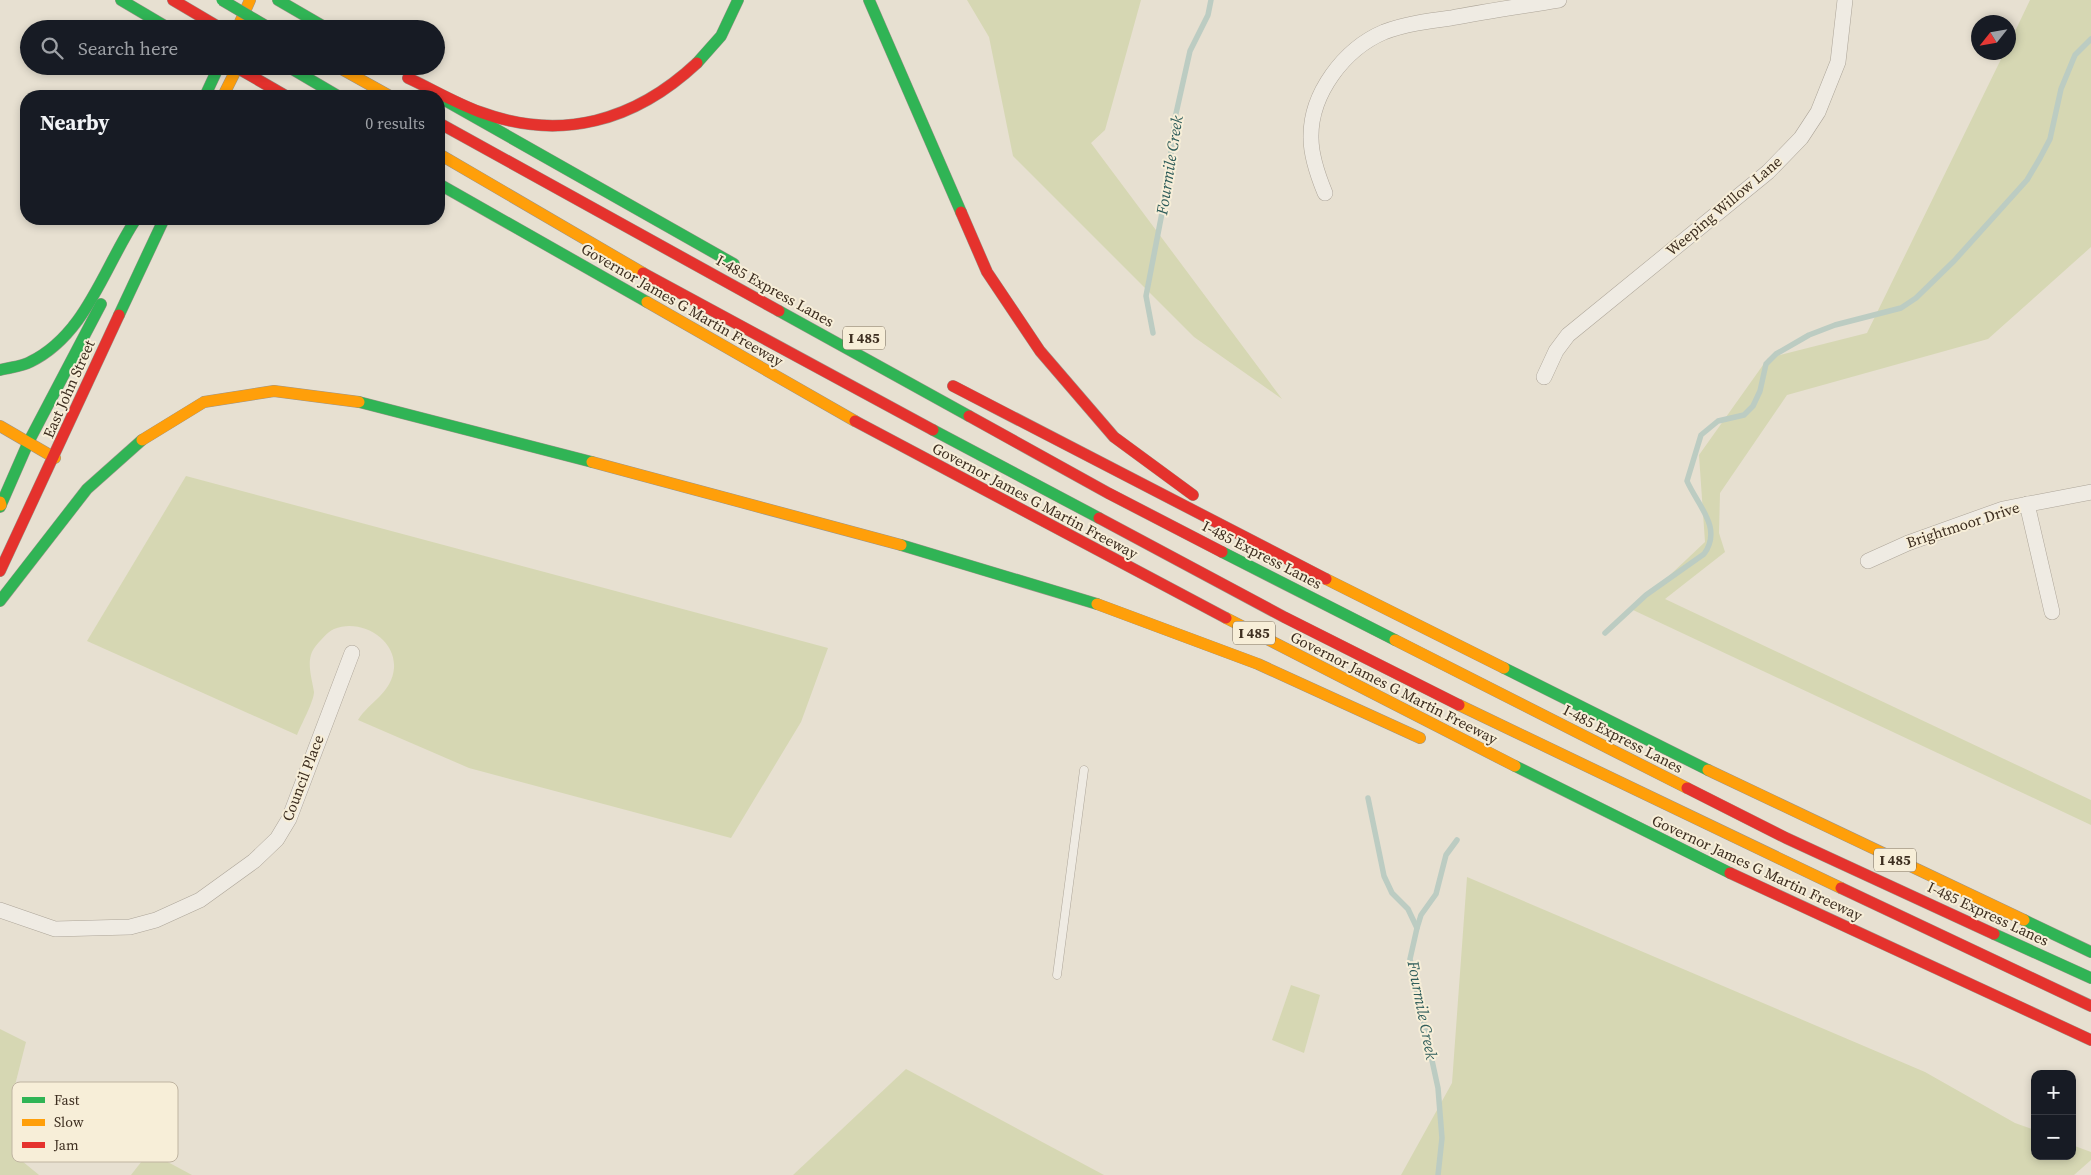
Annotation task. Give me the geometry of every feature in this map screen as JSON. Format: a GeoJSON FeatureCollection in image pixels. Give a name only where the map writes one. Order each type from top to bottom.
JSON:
{"type":"FeatureCollection","features":[{"type":"Feature","properties":{"kind":"main road"},"geometry":{"type":"LineString","coordinates":[[121,0],[154,20]]}},
{"type":"Feature","properties":{"kind":"main road"},"geometry":{"type":"LineString","coordinates":[[173,0],[207,20]]}},
{"type":"Feature","properties":{"kind":"main road"},"geometry":{"type":"LineString","coordinates":[[222,0],[256,20]]}},
{"type":"Feature","properties":{"kind":"main road"},"geometry":{"type":"LineString","coordinates":[[241,20],[250,0]]}},
{"type":"Feature","properties":{"kind":"main road"},"geometry":{"type":"LineString","coordinates":[[278,0],[312,20]]}},
{"type":"Feature","properties":{"kind":"main road"},"geometry":{"type":"LineString","coordinates":[[445,95],[490,116],[531,124],[566,127],[604,121],[636,108],[695,67],[716,44],[735,11],[738,0]]}},
{"type":"Feature","properties":{"kind":"main road"},"geometry":{"type":"LineString","coordinates":[[869,0],[987,272],[1040,351],[1114,437],[1176,484],[1296,564]]}},
{"type":"Feature","properties":{"kind":"main road"},"geometry":{"type":"LineString","coordinates":[[260,20],[266,7]]}},
{"type":"Feature","properties":{"kind":"main road"},"geometry":{"type":"LineString","coordinates":[[208,90],[215,75]]}},
{"type":"Feature","properties":{"kind":"main road"},"geometry":{"type":"LineString","coordinates":[[226,90],[232,75]]}},
{"type":"Feature","properties":{"kind":"main road"},"geometry":{"type":"LineString","coordinates":[[251,75],[276,90]]}},
{"type":"Feature","properties":{"kind":"main road"},"geometry":{"type":"LineString","coordinates":[[302,75],[328,90]]}},
{"type":"Feature","properties":{"kind":"main road"},"geometry":{"type":"LineString","coordinates":[[352,75],[379,90]]}},
{"type":"Feature","properties":{"kind":"main road"},"geometry":{"type":"LineString","coordinates":[[403,75],[427,90]]}},
{"type":"Feature","properties":{"kind":"main road"},"geometry":{"type":"LineString","coordinates":[[408,78],[434,90]]}},
{"type":"Feature","properties":{"kind":"main road"},"geometry":{"type":"LineString","coordinates":[[445,101],[742,269]]}},
{"type":"Feature","properties":{"kind":"main road","name":"I-485 Express Lanes"},"geometry":{"type":"LineString","coordinates":[[445,126],[1108,493],[1786,838],[2091,978]]}},
{"type":"Feature","properties":{"kind":"main road","name":"I 485"},"geometry":{"type":"LineString","coordinates":[[445,157],[683,296],[1284,617],[1528,740],[2091,1006]]}},
{"type":"Feature","properties":{"kind":"main road","name":"Governor James G Martin Freeway"},"geometry":{"type":"LineString","coordinates":[[445,187],[909,451],[1246,629],[1680,850],[2091,1040]]}},
{"type":"Feature","properties":{"kind":"main road"},"geometry":{"type":"LineString","coordinates":[[0,370],[29,363],[50,351],[81,316],[133,225]]}},
{"type":"Feature","properties":{"kind":"main road","name":"East John Street"},"geometry":{"type":"LineString","coordinates":[[0,505],[28,443],[142,225]]}},
{"type":"Feature","properties":{"kind":"main road","name":"East John Street"},"geometry":{"type":"LineString","coordinates":[[0,571],[55,458],[113,324],[161,225]]}},
{"type":"Feature","properties":{"kind":"main road","name":"I 485"},"geometry":{"type":"LineString","coordinates":[[941,380],[1296,564],[1771,802],[2091,952]]}},
{"type":"Feature","properties":{"kind":"main road"},"geometry":{"type":"LineString","coordinates":[[0,602],[87,489],[145,438],[204,402],[274,391],[345,399],[522,443],[937,555],[1084,599],[1258,664],[1433,744]]}},
{"type":"Feature","properties":{"kind":"main road"},"geometry":{"type":"LineString","coordinates":[[0,426],[55,458]]}},
{"type":"Feature","properties":{"kind":"main road"},"geometry":{"type":"LineString","coordinates":[[1478,759],[1514,766]]}},
{"type":"Feature","properties":{"kind":"street"},"geometry":{"type":"LineString","coordinates":[[1325,193],[1316,170],[1311,140],[1313,116],[1323,90],[1332,74],[1360,46],[1374,37],[1403,26],[1559,0]]}},
{"type":"Feature","properties":{"kind":"street","name":"Weeping Willow Lane"},"geometry":{"type":"LineString","coordinates":[[1544,377],[1556,351],[1568,335],[1768,172],[1800,138],[1818,112],[1838,62],[1845,0]]}},
{"type":"Feature","properties":{"kind":"street","name":"Brightmoor Drive"},"geometry":{"type":"LineString","coordinates":[[1868,561],[1908,543],[2003,509],[2091,492]]}},
{"type":"Feature","properties":{"kind":"street"},"geometry":{"type":"LineString","coordinates":[[2027,504],[2052,612]]}},
{"type":"Feature","properties":{"kind":"street","name":"Council Place"},"geometry":{"type":"LineString","coordinates":[[0,910],[55,929],[130,927],[156,920],[200,900],[254,861],[277,839],[289,819],[352,652]]}},
{"type":"Feature","properties":{"kind":"lane"},"geometry":{"type":"LineString","coordinates":[[1057,975],[1084,770]]}},
{"type":"Feature","properties":{"kind":"green space"},"geometry":{"type":"Polygon","coordinates":[[[967,0],[1141,0],[1105,130],[1091,143],[1282,399],[1194,337],[1013,156],[989,37],[967,0]]]}},
{"type":"Feature","properties":{"kind":"green space"},"geometry":{"type":"Polygon","coordinates":[[[2030,0],[2091,0],[2091,247],[1988,339],[1787,395],[1720,493],[1719,533],[1725,552],[1665,599],[2091,800],[2091,825],[1633,610],[1705,542],[1699,455],[1768,358],[1867,333],[2001,60],[2016,60],[2016,29],[2030,0]]]}},
{"type":"Feature","properties":{"kind":"green space"},"geometry":{"type":"Polygon","coordinates":[[[186,476],[828,648],[801,722],[731,838],[469,768],[358,720],[385,691],[394,668],[393,657],[383,640],[374,633],[355,626],[344,626],[332,630],[326,634],[312,652],[310,663],[314,692],[310,707],[297,735],[87,641],[186,476]]]}},
{"type":"Feature","properties":{"kind":"green space"},"geometry":{"type":"Polygon","coordinates":[[[1467,877],[1925,1072],[2015,1123],[2031,1129],[2031,1160],[2076,1160],[2076,1146],[2091,1152],[2091,1160],[2074,1175],[1401,1175],[1452,1083],[1467,877]]]}},
{"type":"Feature","properties":{"kind":"green space"},"geometry":{"type":"Polygon","coordinates":[[[1291,985],[1320,995],[1304,1053],[1272,1040],[1291,985]]]}},
{"type":"Feature","properties":{"kind":"green space"},"geometry":{"type":"Polygon","coordinates":[[[0,1029],[26,1042],[16,1082],[12,1082],[12,1162],[23,1162],[39,1175],[0,1175],[0,1029]]]}},
{"type":"Feature","properties":{"kind":"green space"},"geometry":{"type":"Polygon","coordinates":[[[906,1069],[1104,1175],[793,1175],[906,1069]]]}},
{"type":"Feature","properties":{"kind":"green space"},"geometry":{"type":"Polygon","coordinates":[[[141,1162],[168,1162],[192,1175],[131,1175],[141,1162]]]}},
{"type":"Feature","properties":{"kind":"waterway","name":"Fourmile Creek"},"geometry":{"type":"LineString","coordinates":[[1153,333],[1146,296],[1167,187],[1175,118],[1190,51],[1208,15],[1211,0]]}},
{"type":"Feature","properties":{"kind":"waterway"},"geometry":{"type":"LineString","coordinates":[[1605,633],[1646,595],[1704,554],[1709,544],[1711,535],[1707,517],[1687,481],[1701,435],[1718,421],[1744,415],[1753,406],[1760,391],[1766,364],[1776,354],[1809,335],[1835,325],[1901,308],[1916,298],[1954,261],[2027,180],[2050,139],[2061,89],[2075,55],[2091,39]]}},
{"type":"Feature","properties":{"kind":"waterway","name":"Fourmile Creek"},"geometry":{"type":"LineString","coordinates":[[1368,798],[1384,876],[1392,893],[1408,909],[1417,928],[1410,959],[1438,1088],[1442,1138],[1438,1175]]}},
{"type":"Feature","properties":{"kind":"waterway"},"geometry":{"type":"LineString","coordinates":[[1417,928],[1421,915],[1436,894],[1446,855],[1457,840]]}},
{"type":"Feature","properties":{"kind":"traffic: fast"},"geometry":{"type":"LineString","coordinates":[[121,0],[155,20]]}},
{"type":"Feature","properties":{"kind":"traffic: fast"},"geometry":{"type":"LineString","coordinates":[[222,0],[256,20]]}},
{"type":"Feature","properties":{"kind":"traffic: fast"},"geometry":{"type":"LineString","coordinates":[[278,0],[312,20]]}},
{"type":"Feature","properties":{"kind":"traffic: fast"},"geometry":{"type":"LineString","coordinates":[[697,63],[721,36],[738,0]]}},
{"type":"Feature","properties":{"kind":"traffic: fast"},"geometry":{"type":"LineString","coordinates":[[869,0],[961,212]]}},
{"type":"Feature","properties":{"kind":"traffic: fast"},"geometry":{"type":"LineString","coordinates":[[208,90],[215,75]]}},
{"type":"Feature","properties":{"kind":"traffic: fast"},"geometry":{"type":"LineString","coordinates":[[302,75],[328,90]]}},
{"type":"Feature","properties":{"kind":"traffic: fast"},"geometry":{"type":"LineString","coordinates":[[445,100],[734,264]]}},
{"type":"Feature","properties":{"kind":"traffic: fast"},"geometry":{"type":"LineString","coordinates":[[445,187],[647,302]]}},
{"type":"Feature","properties":{"kind":"traffic: fast"},"geometry":{"type":"LineString","coordinates":[[0,370],[30,362],[49,350],[66,335],[80,318],[133,225]]}},
{"type":"Feature","properties":{"kind":"traffic: fast"},"geometry":{"type":"LineString","coordinates":[[119,315],[161,225]]}},
{"type":"Feature","properties":{"kind":"traffic: fast"},"geometry":{"type":"LineString","coordinates":[[0,507],[28,443],[101,304]]}},
{"type":"Feature","properties":{"kind":"traffic: fast"},"geometry":{"type":"LineString","coordinates":[[779,311],[969,416]]}},
{"type":"Feature","properties":{"kind":"traffic: fast"},"geometry":{"type":"LineString","coordinates":[[359,402],[592,462]]}},
{"type":"Feature","properties":{"kind":"traffic: fast"},"geometry":{"type":"LineString","coordinates":[[933,430],[1099,518]]}},
{"type":"Feature","properties":{"kind":"traffic: fast"},"geometry":{"type":"LineString","coordinates":[[0,601],[87,489],[142,440]]}},
{"type":"Feature","properties":{"kind":"traffic: fast"},"geometry":{"type":"LineString","coordinates":[[901,545],[1097,604]]}},
{"type":"Feature","properties":{"kind":"traffic: fast"},"geometry":{"type":"LineString","coordinates":[[1222,552],[1395,640]]}},
{"type":"Feature","properties":{"kind":"traffic: fast"},"geometry":{"type":"LineString","coordinates":[[1504,668],[1708,770]]}},
{"type":"Feature","properties":{"kind":"traffic: fast"},"geometry":{"type":"LineString","coordinates":[[1515,766],[1730,873]]}},
{"type":"Feature","properties":{"kind":"traffic: fast"},"geometry":{"type":"LineString","coordinates":[[2024,920],[2091,952]]}},
{"type":"Feature","properties":{"kind":"traffic: fast"},"geometry":{"type":"LineString","coordinates":[[1994,934],[2091,978]]}},
{"type":"Feature","properties":{"kind":"traffic: slow"},"geometry":{"type":"LineString","coordinates":[[241,20],[250,0]]}},
{"type":"Feature","properties":{"kind":"traffic: slow"},"geometry":{"type":"LineString","coordinates":[[226,90],[234,75]]}},
{"type":"Feature","properties":{"kind":"traffic: slow"},"geometry":{"type":"LineString","coordinates":[[352,75],[379,90]]}},
{"type":"Feature","properties":{"kind":"traffic: slow"},"geometry":{"type":"LineString","coordinates":[[445,158],[643,273]]}},
{"type":"Feature","properties":{"kind":"traffic: slow"},"geometry":{"type":"LineString","coordinates":[[647,302],[855,421]]}},
{"type":"Feature","properties":{"kind":"traffic: slow"},"geometry":{"type":"LineString","coordinates":[[142,440],[204,402],[274,391],[359,402]]}},
{"type":"Feature","properties":{"kind":"traffic: slow"},"geometry":{"type":"LineString","coordinates":[[0,426],[55,458]]}},
{"type":"Feature","properties":{"kind":"traffic: slow"},"geometry":{"type":"LineString","coordinates":[[592,462],[901,545]]}},
{"type":"Feature","properties":{"kind":"traffic: slow"},"geometry":{"type":"LineString","coordinates":[[1326,579],[1504,668]]}},
{"type":"Feature","properties":{"kind":"traffic: slow"},"geometry":{"type":"LineString","coordinates":[[1097,604],[1258,664],[1420,738]]}},
{"type":"Feature","properties":{"kind":"traffic: slow"},"geometry":{"type":"LineString","coordinates":[[1226,618],[1515,766]]}},
{"type":"Feature","properties":{"kind":"traffic: slow"},"geometry":{"type":"LineString","coordinates":[[1395,640],[1687,788]]}},
{"type":"Feature","properties":{"kind":"traffic: slow"},"geometry":{"type":"LineString","coordinates":[[1459,705],[1841,888]]}},
{"type":"Feature","properties":{"kind":"traffic: slow"},"geometry":{"type":"LineString","coordinates":[[1708,770],[2024,920]]}},
{"type":"Feature","properties":{"kind":"traffic: jam"},"geometry":{"type":"LineString","coordinates":[[173,0],[207,20]]}},
{"type":"Feature","properties":{"kind":"traffic: jam"},"geometry":{"type":"LineString","coordinates":[[445,96],[480,112],[510,121],[539,125],[568,125],[596,120],[622,112],[648,99],[673,83],[697,63]]}},
{"type":"Feature","properties":{"kind":"traffic: jam"},"geometry":{"type":"LineString","coordinates":[[250,75],[276,90]]}},
{"type":"Feature","properties":{"kind":"traffic: jam"},"geometry":{"type":"LineString","coordinates":[[408,78],[433,90]]}},
{"type":"Feature","properties":{"kind":"traffic: jam"},"geometry":{"type":"LineString","coordinates":[[445,126],[779,311]]}},
{"type":"Feature","properties":{"kind":"traffic: jam"},"geometry":{"type":"LineString","coordinates":[[961,212],[987,272],[1040,351],[1114,437],[1193,495]]}},
{"type":"Feature","properties":{"kind":"traffic: jam"},"geometry":{"type":"LineString","coordinates":[[643,273],[933,430]]}},
{"type":"Feature","properties":{"kind":"traffic: jam"},"geometry":{"type":"LineString","coordinates":[[0,571],[119,315]]}},
{"type":"Feature","properties":{"kind":"traffic: jam"},"geometry":{"type":"LineString","coordinates":[[953,386],[1326,579]]}},
{"type":"Feature","properties":{"kind":"traffic: jam"},"geometry":{"type":"LineString","coordinates":[[969,416],[1108,493],[1222,552]]}},
{"type":"Feature","properties":{"kind":"traffic: jam"},"geometry":{"type":"LineString","coordinates":[[855,421],[1226,618]]}},
{"type":"Feature","properties":{"kind":"traffic: jam"},"geometry":{"type":"LineString","coordinates":[[1099,518],[1284,617],[1459,705]]}},
{"type":"Feature","properties":{"kind":"traffic: jam"},"geometry":{"type":"LineString","coordinates":[[1687,788],[1786,838],[1994,934]]}},
{"type":"Feature","properties":{"kind":"traffic: jam"},"geometry":{"type":"LineString","coordinates":[[1730,873],[2091,1040]]}},
{"type":"Feature","properties":{"kind":"traffic: jam"},"geometry":{"type":"LineString","coordinates":[[1841,888],[2091,1006]]}}]}
